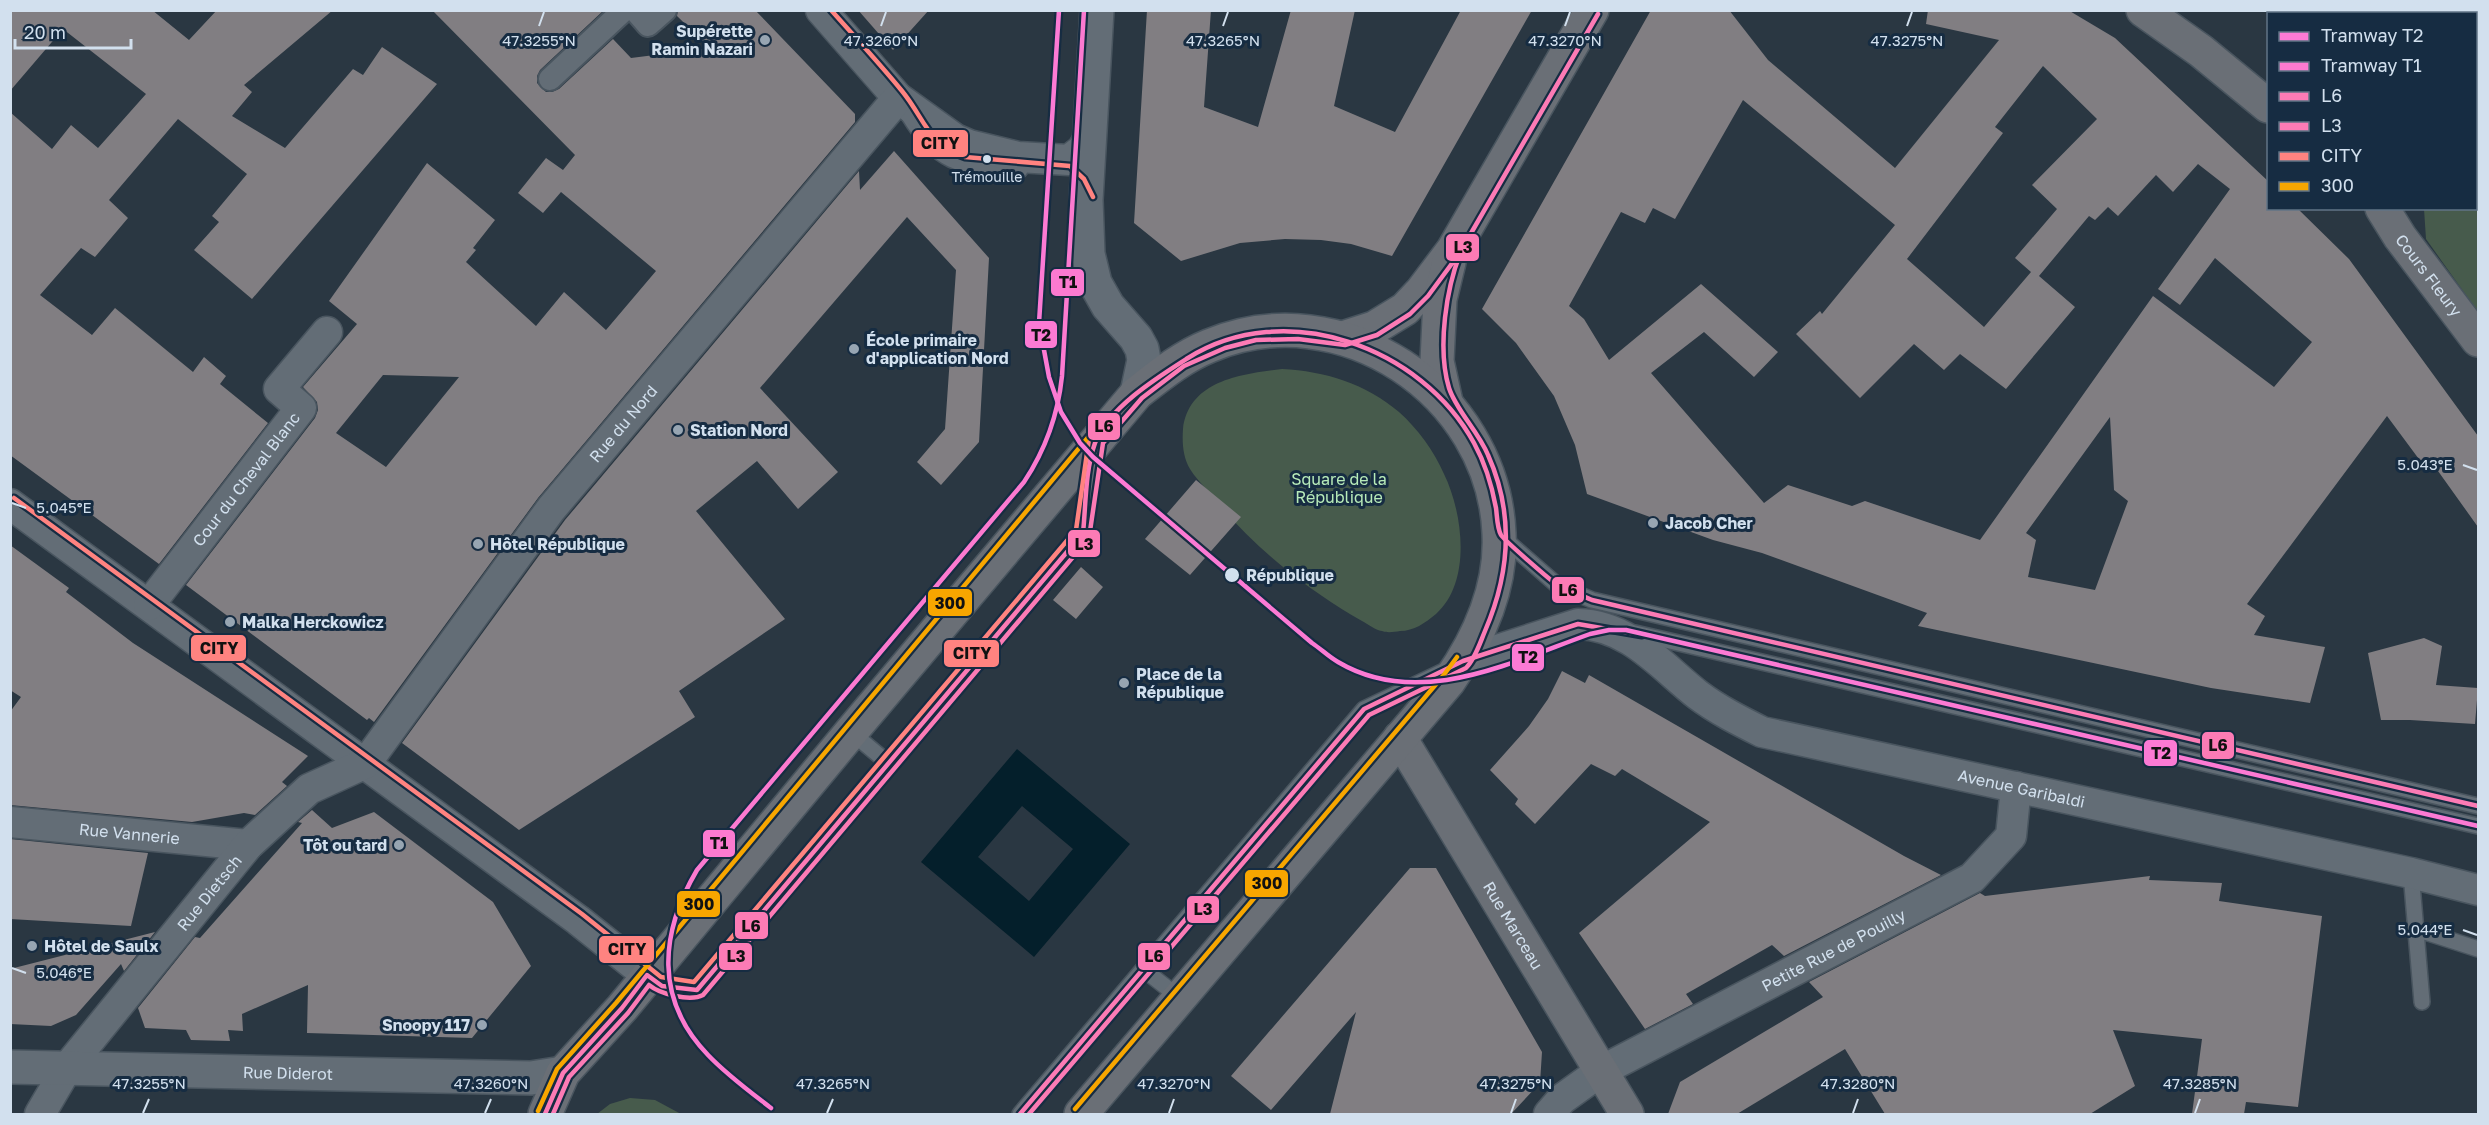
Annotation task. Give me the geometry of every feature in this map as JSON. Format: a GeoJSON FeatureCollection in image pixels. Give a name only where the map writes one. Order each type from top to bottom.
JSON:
{"type":"FeatureCollection","features":[{"type":"Feature","properties":{"kind":"main road"},"geometry":{"type":"LineString","coordinates":[[1343,338],[1374,328],[1405,309],[1422,291],[1453,250],[1592,10]]}},
{"type":"Feature","properties":{"kind":"main road"},"geometry":{"type":"LineString","coordinates":[[2143,10],[2201,51],[2267,105]]}},
{"type":"Feature","properties":{"kind":"main road","name":"Cours Fleury"},"geometry":{"type":"LineString","coordinates":[[2383,210],[2400,237],[2478,340]]}},
{"type":"Feature","properties":{"kind":"main road"},"geometry":{"type":"LineString","coordinates":[[1446,402],[1437,361],[1440,299],[1453,250]]}},
{"type":"Feature","properties":{"kind":"main road"},"geometry":{"type":"LineString","coordinates":[[545,1114],[563,1073],[622,1008],[647,975],[1137,393],[1179,360],[1223,341],[1255,333],[1298,331],[1343,338],[1378,351],[1410,370],[1446,402],[1468,432],[1483,461],[1496,503],[1500,534],[1497,574],[1488,609],[1463,661],[1449,681],[1081,1114]]}},
{"type":"Feature","properties":{"kind":"main road","name":"Rue Marceau"},"geometry":{"type":"LineString","coordinates":[[1400,738],[1627,1114]]}},
{"type":"Feature","properties":{"kind":"street"},"geometry":{"type":"LineString","coordinates":[[550,79],[624,10]]}},
{"type":"Feature","properties":{"kind":"street"},"geometry":{"type":"LineString","coordinates":[[635,10],[648,25],[665,10]]}},
{"type":"Feature","properties":{"kind":"street"},"geometry":{"type":"LineString","coordinates":[[821,10],[898,99],[955,139],[969,145],[1018,157],[1069,160],[1082,150],[1089,138]]}},
{"type":"Feature","properties":{"kind":"street"},"geometry":{"type":"LineString","coordinates":[[1096,10],[1086,200],[1088,254],[1095,283],[1108,306],[1136,338],[1142,349],[1144,360],[1137,393]]}},
{"type":"Feature","properties":{"kind":"street","name":"Rue du Nord"},"geometry":{"type":"LineString","coordinates":[[366,763],[551,509],[898,99]]}},
{"type":"Feature","properties":{"kind":"street","name":"Cour du Cheval Blanc"},"geometry":{"type":"LineString","coordinates":[[149,605],[301,408],[279,388],[327,332]]}},
{"type":"Feature","properties":{"kind":"street"},"geometry":{"type":"LineString","coordinates":[[10,504],[366,763],[647,975]]}},
{"type":"Feature","properties":{"kind":"street","name":"Avenue Garibaldi"},"geometry":{"type":"LineString","coordinates":[[1463,661],[1578,624],[1594,625],[1621,633],[1699,695],[1762,732],[2411,873],[2478,890]]}},
{"type":"Feature","properties":{"kind":"street","name":"Rue Dietsch"},"geometry":{"type":"LineString","coordinates":[[40,1114],[67,1068],[248,845],[309,789],[366,763]]}},
{"type":"Feature","properties":{"kind":"street","name":"Petite Rue de Pouilly"},"geometry":{"type":"LineString","coordinates":[[1549,1114],[1562,1099],[1601,1071],[1972,878],[2011,837],[2016,787]]}},
{"type":"Feature","properties":{"kind":"street","name":"Rue Vannerie"},"geometry":{"type":"LineString","coordinates":[[10,822],[248,845]]}},
{"type":"Feature","properties":{"kind":"street","name":"Rue Diderot"},"geometry":{"type":"LineString","coordinates":[[10,1066],[531,1078],[563,1073]]}},
{"type":"Feature","properties":{"kind":"lane"},"geometry":{"type":"LineString","coordinates":[[898,99],[922,138],[945,158],[963,164],[1068,173],[1078,184],[1086,200]]}},
{"type":"Feature","properties":{"kind":"lane"},"geometry":{"type":"LineString","coordinates":[[647,975],[662,986],[697,990],[1083,533],[1096,440]]}},
{"type":"Feature","properties":{"kind":"lane"},"geometry":{"type":"LineString","coordinates":[[1500,534],[1557,585],[1592,600],[2478,806]]}},
{"type":"Feature","properties":{"kind":"lane","name":"Avenue Garibaldi"},"geometry":{"type":"LineString","coordinates":[[1594,625],[2478,826]]}},
{"type":"Feature","properties":{"kind":"lane"},"geometry":{"type":"LineString","coordinates":[[1020,1114],[1364,709],[1463,661]]}},
{"type":"Feature","properties":{"kind":"lane"},"geometry":{"type":"LineString","coordinates":[[851,732],[888,764]]}},
{"type":"Feature","properties":{"kind":"lane"},"geometry":{"type":"LineString","coordinates":[[2411,873],[2422,1002]]}},
{"type":"Feature","properties":{"kind":"lane"},"geometry":{"type":"LineString","coordinates":[[2416,929],[2478,949]]}},
{"type":"Feature","properties":{"kind":"lane"},"geometry":{"type":"LineString","coordinates":[[1143,969],[1180,998]]}},
{"type":"Feature","properties":{"kind":"green space"},"geometry":{"type":"Polygon","coordinates":[[[2478,177],[2478,312],[2426,239],[2424,210],[2477,210],[2478,177]]]}},
{"type":"Feature","properties":{"kind":"green space","name":"Square de la République"},"geometry":{"type":"Polygon","coordinates":[[[1282,369],[1329,376],[1373,394],[1399,412],[1413,426],[1440,465],[1456,508],[1461,547],[1459,566],[1455,584],[1447,600],[1436,614],[1419,626],[1405,631],[1379,630],[1321,596],[1252,540],[1224,511],[1190,469],[1184,450],[1183,429],[1187,413],[1195,400],[1220,382],[1235,377],[1282,369]]]}},
{"type":"Feature","properties":{"kind":"green space"},"geometry":{"type":"Polygon","coordinates":[[[630,1098],[655,1100],[681,1114],[597,1114],[610,1104],[630,1098]]]}},
{"type":"Feature","properties":{"kind":"water"},"geometry":{"type":"Polygon","coordinates":[[[1017,749],[1130,844],[1034,957],[921,862],[1017,749]],[[1022,806],[978,857],[1029,901],[1073,849],[1022,806]]]}},
{"type":"Feature","properties":{"kind":"building"},"geometry":{"type":"Polygon","coordinates":[[[10,10],[152,10],[189,40],[217,10],[333,10],[244,85],[252,92],[232,116],[285,148],[353,69],[363,75],[382,47],[437,84],[252,299],[194,250],[219,222],[212,216],[247,174],[178,119],[109,200],[128,218],[95,257],[81,248],[40,295],[92,335],[115,308],[193,372],[204,357],[226,376],[220,384],[268,423],[159,564],[10,455],[10,112],[52,149],[71,125],[98,148],[146,94],[63,29],[10,91],[10,10]]]}},
{"type":"Feature","properties":{"kind":"building"},"geometry":{"type":"Polygon","coordinates":[[[432,10],[604,10],[540,70],[537,83],[546,92],[552,92],[559,89],[613,39],[631,58],[710,48],[677,16],[678,10],[755,10],[855,114],[855,122],[538,498],[374,722],[369,718],[367,720],[186,585],[315,418],[318,410],[317,402],[303,387],[357,324],[329,301],[427,163],[495,220],[473,248],[476,250],[466,262],[536,326],[564,292],[606,330],[656,271],[561,192],[543,213],[518,193],[546,158],[563,170],[575,155],[432,10]],[[383,375],[336,433],[386,467],[459,377],[383,375]]]}},
{"type":"Feature","properties":{"kind":"building"},"geometry":{"type":"Polygon","coordinates":[[[858,10],[929,10],[893,50],[858,10]]]}},
{"type":"Feature","properties":{"kind":"building"},"geometry":{"type":"Polygon","coordinates":[[[1147,10],[1211,10],[1204,107],[1258,127],[1291,10],[1355,10],[1334,106],[1395,132],[1461,10],[1532,10],[1392,256],[1351,244],[1285,239],[1240,243],[1181,261],[1134,223],[1147,10]]]}},
{"type":"Feature","properties":{"kind":"building"},"geometry":{"type":"Polygon","coordinates":[[[1651,10],[1729,10],[1768,60],[1895,168],[1999,40],[1926,24],[1928,10],[2068,10],[2115,38],[2267,180],[2267,210],[2299,210],[2349,259],[2478,436],[2478,527],[2433,464],[2427,470],[2387,416],[2247,604],[2265,616],[2254,635],[2325,647],[2310,703],[2211,688],[1918,626],[1927,613],[1762,553],[1713,540],[1587,494],[1575,445],[1554,396],[1516,343],[1482,309],[1651,10]],[[2043,66],[1995,127],[2003,133],[1907,259],[1984,327],[2031,272],[2015,258],[2057,209],[2032,185],[2097,119],[2043,66]],[[1743,100],[1675,219],[1653,208],[1645,223],[1621,212],[1569,306],[1584,319],[1609,360],[1701,284],[1778,352],[1754,377],[1704,332],[1651,373],[1764,503],[1788,485],[1852,506],[1865,501],[1980,540],[2153,296],[2274,387],[2312,342],[2215,258],[2180,305],[2158,289],[2230,189],[2198,164],[2173,192],[2156,175],[2118,216],[2108,207],[2095,220],[2089,216],[2039,276],[2075,307],[2006,389],[1960,354],[1944,370],[1914,344],[1860,398],[1796,334],[1820,311],[1822,314],[1895,225],[1743,100]],[[2110,417],[2026,533],[2036,540],[2028,577],[2095,590],[2128,501],[2114,490],[2110,417]]]}},
{"type":"Feature","properties":{"kind":"building"},"geometry":{"type":"Polygon","coordinates":[[[894,151],[989,258],[979,442],[941,485],[917,462],[945,429],[956,270],[907,217],[760,388],[838,472],[798,509],[757,461],[696,511],[785,619],[679,691],[695,717],[519,830],[402,743],[565,520],[859,171],[860,190],[894,151]]]}},
{"type":"Feature","properties":{"kind":"building"},"geometry":{"type":"Polygon","coordinates":[[[1196,480],[1241,517],[1190,575],[1145,539],[1196,480]]]}},
{"type":"Feature","properties":{"kind":"building"},"geometry":{"type":"Polygon","coordinates":[[[10,545],[69,588],[66,592],[133,643],[308,756],[282,782],[287,786],[255,815],[244,813],[192,822],[10,805],[10,712],[21,697],[10,690],[10,545]]]}},
{"type":"Feature","properties":{"kind":"building"},"geometry":{"type":"Polygon","coordinates":[[[1081,567],[1103,587],[1076,619],[1053,600],[1081,567]]]}},
{"type":"Feature","properties":{"kind":"building"},"geometry":{"type":"Polygon","coordinates":[[[2424,638],[2442,646],[2436,685],[2478,688],[2475,724],[2381,720],[2368,653],[2424,638]]]}},
{"type":"Feature","properties":{"kind":"building"},"geometry":{"type":"Polygon","coordinates":[[[1562,671],[1585,683],[1589,675],[1941,875],[1784,956],[1772,945],[1686,994],[1693,1004],[1645,1029],[1579,933],[1710,822],[1622,769],[1615,776],[1591,764],[1535,824],[1515,804],[1518,799],[1490,770],[1529,726],[1548,699],[1562,671]]]}},
{"type":"Feature","properties":{"kind":"building"},"geometry":{"type":"Polygon","coordinates":[[[312,810],[332,828],[374,812],[493,902],[531,966],[472,1038],[307,1033],[308,985],[242,1014],[243,1031],[228,1030],[230,1041],[191,1040],[186,1030],[145,1028],[138,1008],[195,937],[200,938],[302,823],[298,822],[312,810]]]}},
{"type":"Feature","properties":{"kind":"building"},"geometry":{"type":"Polygon","coordinates":[[[10,839],[148,853],[131,926],[10,919],[10,839]]]}},
{"type":"Feature","properties":{"kind":"building"},"geometry":{"type":"Polygon","coordinates":[[[1410,868],[1436,868],[1542,1052],[1540,1083],[1511,1114],[1330,1114],[1356,1012],[1271,1110],[1231,1076],[1410,868]]]}},
{"type":"Feature","properties":{"kind":"building"},"geometry":{"type":"Polygon","coordinates":[[[2150,876],[2149,880],[2222,883],[2219,901],[2322,916],[2298,1107],[2246,1102],[2244,1114],[2192,1114],[2202,1039],[2113,1030],[2135,1086],[2090,1114],[1885,1114],[1845,1049],[1737,1114],[1668,1114],[1680,1082],[1823,997],[1809,982],[1980,893],[1985,896],[2150,876]]]}},
{"type":"Feature","properties":{"kind":"building"},"geometry":{"type":"Polygon","coordinates":[[[155,932],[124,971],[121,964],[76,1015],[51,1026],[10,1024],[10,969],[155,932]]]}},
{"type":"Feature","properties":{"kind":"tram line","name":"T2"},"geometry":{"type":"LineString","coordinates":[[1059,10],[1039,323],[1049,377],[1061,412],[1080,443],[1093,457],[1331,658],[1369,676],[1400,682],[1432,682],[1497,668],[1590,634],[1609,630],[1626,630],[2478,826]]}},
{"type":"Feature","properties":{"kind":"tram line","name":"T1"},"geometry":{"type":"LineString","coordinates":[[771,1108],[730,1076],[708,1055],[691,1034],[678,1011],[671,988],[668,965],[670,941],[676,918],[697,870],[1024,482],[1045,444],[1054,418],[1062,376],[1084,10]]}},
{"type":"Feature","properties":{"kind":"transit line","name":"CITY"},"geometry":{"type":"LineString","coordinates":[[831,10],[902,91],[928,130],[942,145],[965,157],[1070,166],[1084,179],[1093,197]]}},
{"type":"Feature","properties":{"kind":"transit line","name":"L3"},"geometry":{"type":"LineString","coordinates":[[553,1114],[569,1077],[628,1013],[649,985],[675,996],[691,998],[703,995],[1089,538],[1103,443],[1142,398],[1184,366],[1225,348],[1256,340],[1298,339],[1345,345],[1377,335],[1410,314],[1428,296],[1459,254],[1598,14]]}},
{"type":"Feature","properties":{"kind":"transit line","name":"L3"},"geometry":{"type":"LineString","coordinates":[[1029,1114],[1369,715],[1466,668],[1475,656],[1500,587],[1506,543],[1502,499],[1496,477],[1479,438],[1452,396],[1445,372],[1445,318],[1456,264],[1462,249]]}},
{"type":"Feature","properties":{"kind":"transit line","name":"L6"},"geometry":{"type":"LineString","coordinates":[[545,1114],[563,1073],[622,1008],[647,975],[662,986],[697,990],[1083,533],[1088,476],[1095,443],[1101,430],[1122,406],[1135,394],[1188,358],[1226,340],[1266,332],[1307,333],[1348,342],[1386,358],[1421,381],[1451,409],[1482,458],[1501,535],[1559,586],[1592,600],[2478,806]]}},
{"type":"Feature","properties":{"kind":"transit line","name":"300"},"geometry":{"type":"LineString","coordinates":[[538,1111],[557,1069],[616,1003],[1090,435]]}},
{"type":"Feature","properties":{"kind":"transit line","name":"CITY"},"geometry":{"type":"LineString","coordinates":[[14,498],[582,914],[661,977],[694,982],[1076,530],[1089,439]]}},
{"type":"Feature","properties":{"kind":"transit line","name":"L6"},"geometry":{"type":"LineString","coordinates":[[1020,1114],[1364,709],[1463,661],[1578,624],[1642,635]]}},
{"type":"Feature","properties":{"kind":"transit line","name":"300"},"geometry":{"type":"LineString","coordinates":[[1075,1109],[1457,657]]}},
{"type":"Feature","properties":{"kind":"place","name":"Supérette Ramin Nazari"},"geometry":{"type":"Point","coordinates":[765,40]}},
{"type":"Feature","properties":{"kind":"place","name":"Trémouille"},"geometry":{"type":"Point","coordinates":[987,159]}},
{"type":"Feature","properties":{"kind":"place","name":"École primaire d'application Nord"},"geometry":{"type":"Point","coordinates":[854,349]}},
{"type":"Feature","properties":{"kind":"place","name":"Station Nord"},"geometry":{"type":"Point","coordinates":[678,430]}},
{"type":"Feature","properties":{"kind":"place","name":"Jacob Cher"},"geometry":{"type":"Point","coordinates":[1653,523]}},
{"type":"Feature","properties":{"kind":"place","name":"Hôtel République"},"geometry":{"type":"Point","coordinates":[478,544]}},
{"type":"Feature","properties":{"kind":"place","name":"République"},"geometry":{"type":"Point","coordinates":[1232,575]}},
{"type":"Feature","properties":{"kind":"place","name":"Malka Herckowicz"},"geometry":{"type":"Point","coordinates":[230,622]}},
{"type":"Feature","properties":{"kind":"place","name":"Place de la République"},"geometry":{"type":"Point","coordinates":[1124,683]}},
{"type":"Feature","properties":{"kind":"place","name":"Tôt ou tard"},"geometry":{"type":"Point","coordinates":[399,845]}},
{"type":"Feature","properties":{"kind":"place","name":"Hôtel de Saulx"},"geometry":{"type":"Point","coordinates":[32,946]}},
{"type":"Feature","properties":{"kind":"place","name":"Snoopy 117"},"geometry":{"type":"Point","coordinates":[482,1025]}}]}
